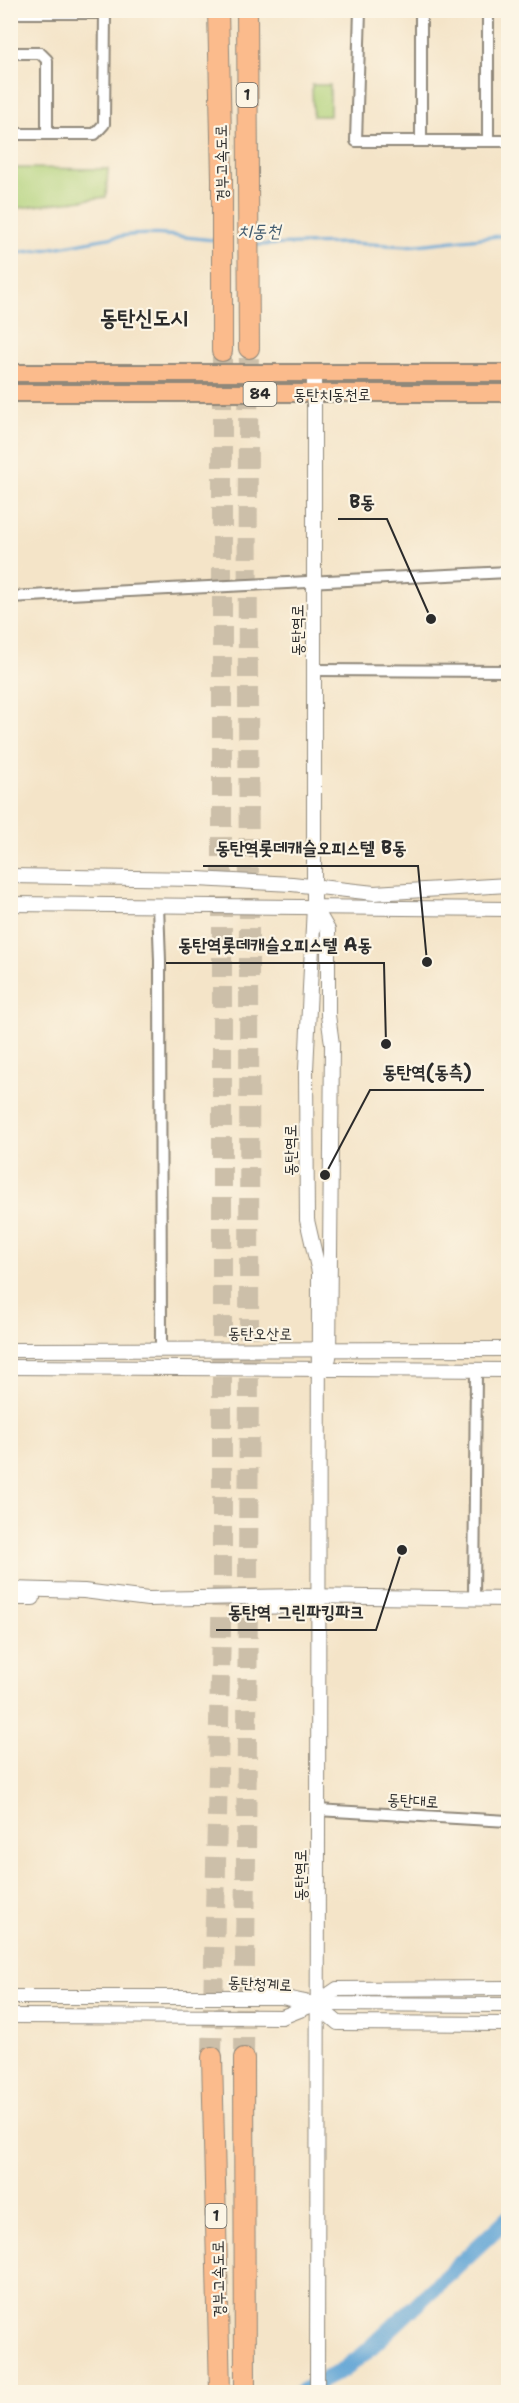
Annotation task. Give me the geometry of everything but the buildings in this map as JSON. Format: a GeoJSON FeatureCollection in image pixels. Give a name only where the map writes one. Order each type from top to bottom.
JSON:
{"type":"FeatureCollection","features":[{"type":"Feature","properties":{"kind":"highway","name":"경부고속도로"},"geometry":{"type":"LineString","coordinates":[[218,10],[222,178],[222,351]]}},
{"type":"Feature","properties":{"kind":"highway","name":"경부고속도로"},"geometry":{"type":"LineString","coordinates":[[247,10],[246,281],[249,348]]}},
{"type":"Feature","properties":{"kind":"highway","name":"경부고속도로"},"geometry":{"type":"LineString","coordinates":[[212,2057],[220,2384]]}},
{"type":"Feature","properties":{"kind":"highway","name":"경부고속도로"},"geometry":{"type":"LineString","coordinates":[[244,2058],[245,2392]]}},
{"type":"Feature","properties":{"kind":"main road","name":"동탄치동천로"},"geometry":{"type":"LineString","coordinates":[[10,373],[508,374]]}},
{"type":"Feature","properties":{"kind":"main road","name":"동탄치동천로"},"geometry":{"type":"LineString","coordinates":[[10,393],[508,393]]}},
{"type":"Feature","properties":{"kind":"street"},"geometry":{"type":"LineString","coordinates":[[360,10],[356,141],[508,141]]}},
{"type":"Feature","properties":{"kind":"street"},"geometry":{"type":"LineString","coordinates":[[421,10],[422,141]]}},
{"type":"Feature","properties":{"kind":"street"},"geometry":{"type":"LineString","coordinates":[[488,10],[488,141]]}},
{"type":"Feature","properties":{"kind":"street"},"geometry":{"type":"LineString","coordinates":[[10,13],[105,12],[104,124],[95,134],[10,134]]}},
{"type":"Feature","properties":{"kind":"street"},"geometry":{"type":"LineString","coordinates":[[10,53],[40,53],[47,60],[47,134]]}},
{"type":"Feature","properties":{"kind":"street","name":"동탄역로"},"geometry":{"type":"LineString","coordinates":[[314,373],[314,906],[306,1070],[307,1220],[319,1272],[324,1351]]}},
{"type":"Feature","properties":{"kind":"street"},"geometry":{"type":"LineString","coordinates":[[10,597],[508,572]]}},
{"type":"Feature","properties":{"kind":"street"},"geometry":{"type":"LineString","coordinates":[[314,670],[508,671]]}},
{"type":"Feature","properties":{"kind":"street"},"geometry":{"type":"LineString","coordinates":[[10,876],[197,879],[314,887],[376,899],[508,909]]}},
{"type":"Feature","properties":{"kind":"street"},"geometry":{"type":"LineString","coordinates":[[10,904],[347,906],[376,899],[508,885]]}},
{"type":"Feature","properties":{"kind":"street"},"geometry":{"type":"LineString","coordinates":[[158,905],[161,1349]]}},
{"type":"Feature","properties":{"kind":"street","name":"동탄역로"},"geometry":{"type":"LineString","coordinates":[[314,906],[328,930],[328,984],[332,1044],[324,1369],[319,1394],[315,2004],[317,2392]]}},
{"type":"Feature","properties":{"kind":"street"},"geometry":{"type":"LineString","coordinates":[[311,984],[328,984]]}},
{"type":"Feature","properties":{"kind":"street","name":"동탄오산로"},"geometry":{"type":"LineString","coordinates":[[10,1350],[508,1349]]}},
{"type":"Feature","properties":{"kind":"street"},"geometry":{"type":"LineString","coordinates":[[10,1367],[508,1370]]}},
{"type":"Feature","properties":{"kind":"street"},"geometry":{"type":"LineString","coordinates":[[474,1599],[476,1369]]}},
{"type":"Feature","properties":{"kind":"street"},"geometry":{"type":"LineString","coordinates":[[10,1589],[84,1591],[148,1599],[508,1599]]}},
{"type":"Feature","properties":{"kind":"street"},"geometry":{"type":"LineString","coordinates":[[10,1598],[58,1598],[123,1606],[196,1609],[298,1606],[318,1598]]}},
{"type":"Feature","properties":{"kind":"street","name":"동탄대로"},"geometry":{"type":"LineString","coordinates":[[316,1810],[508,1821]]}},
{"type":"Feature","properties":{"kind":"street"},"geometry":{"type":"LineString","coordinates":[[10,2016],[282,2017],[315,2004],[337,1989],[508,1988]]}},
{"type":"Feature","properties":{"kind":"street","name":"동탄청계로"},"geometry":{"type":"LineString","coordinates":[[10,1996],[281,1997],[315,2004],[508,2005]]}},
{"type":"Feature","properties":{"kind":"street"},"geometry":{"type":"LineString","coordinates":[[315,2004],[338,2023],[508,2024]]}},
{"type":"Feature","properties":{"kind":"green space"},"geometry":{"type":"Polygon","coordinates":[[[312,85],[330,85],[330,116],[313,116],[312,85]]]}},
{"type":"Feature","properties":{"kind":"green space"},"geometry":{"type":"Polygon","coordinates":[[[10,168],[108,169],[106,197],[11,209],[10,168]]]}},
{"type":"Feature","properties":{"kind":"waterway","name":"치동천"},"geometry":{"type":"LineString","coordinates":[[10,253],[140,234],[214,240]]}},
{"type":"Feature","properties":{"kind":"waterway","name":"치동천"},"geometry":{"type":"LineString","coordinates":[[256,245],[347,243],[408,246],[508,235]]}},
{"type":"Feature","properties":{"kind":"waterway"},"geometry":{"type":"LineString","coordinates":[[300,2392],[343,2370],[366,2352],[508,2218]]}},
{"type":"Feature","properties":{"kind":"tunnel"},"geometry":{"type":"LineString","coordinates":[[244,2058],[249,1371],[249,348]]}},
{"type":"Feature","properties":{"kind":"tunnel"},"geometry":{"type":"LineString","coordinates":[[212,2057],[222,1579],[222,351]]}},
{"type":"Feature","properties":{"kind":"place","name":"B동"},"geometry":{"type":"Point","coordinates":[431,619]}},
{"type":"Feature","properties":{"kind":"place","name":"동탄역롯데캐슬오피스텔 B동"},"geometry":{"type":"Point","coordinates":[427,962]}},
{"type":"Feature","properties":{"kind":"place","name":"동탄역롯데캐슬오피스텔 A동"},"geometry":{"type":"Point","coordinates":[386,1044]}},
{"type":"Feature","properties":{"kind":"place","name":"동탄역(동측)"},"geometry":{"type":"Point","coordinates":[325,1175]}},
{"type":"Feature","properties":{"kind":"place","name":"동탄역 그린파킹파크"},"geometry":{"type":"Point","coordinates":[402,1550]}},
{"type":"Feature","properties":{"kind":"district","name":"동탄신도시"},"geometry":{"type":"Point","coordinates":[144,317]}}]}
